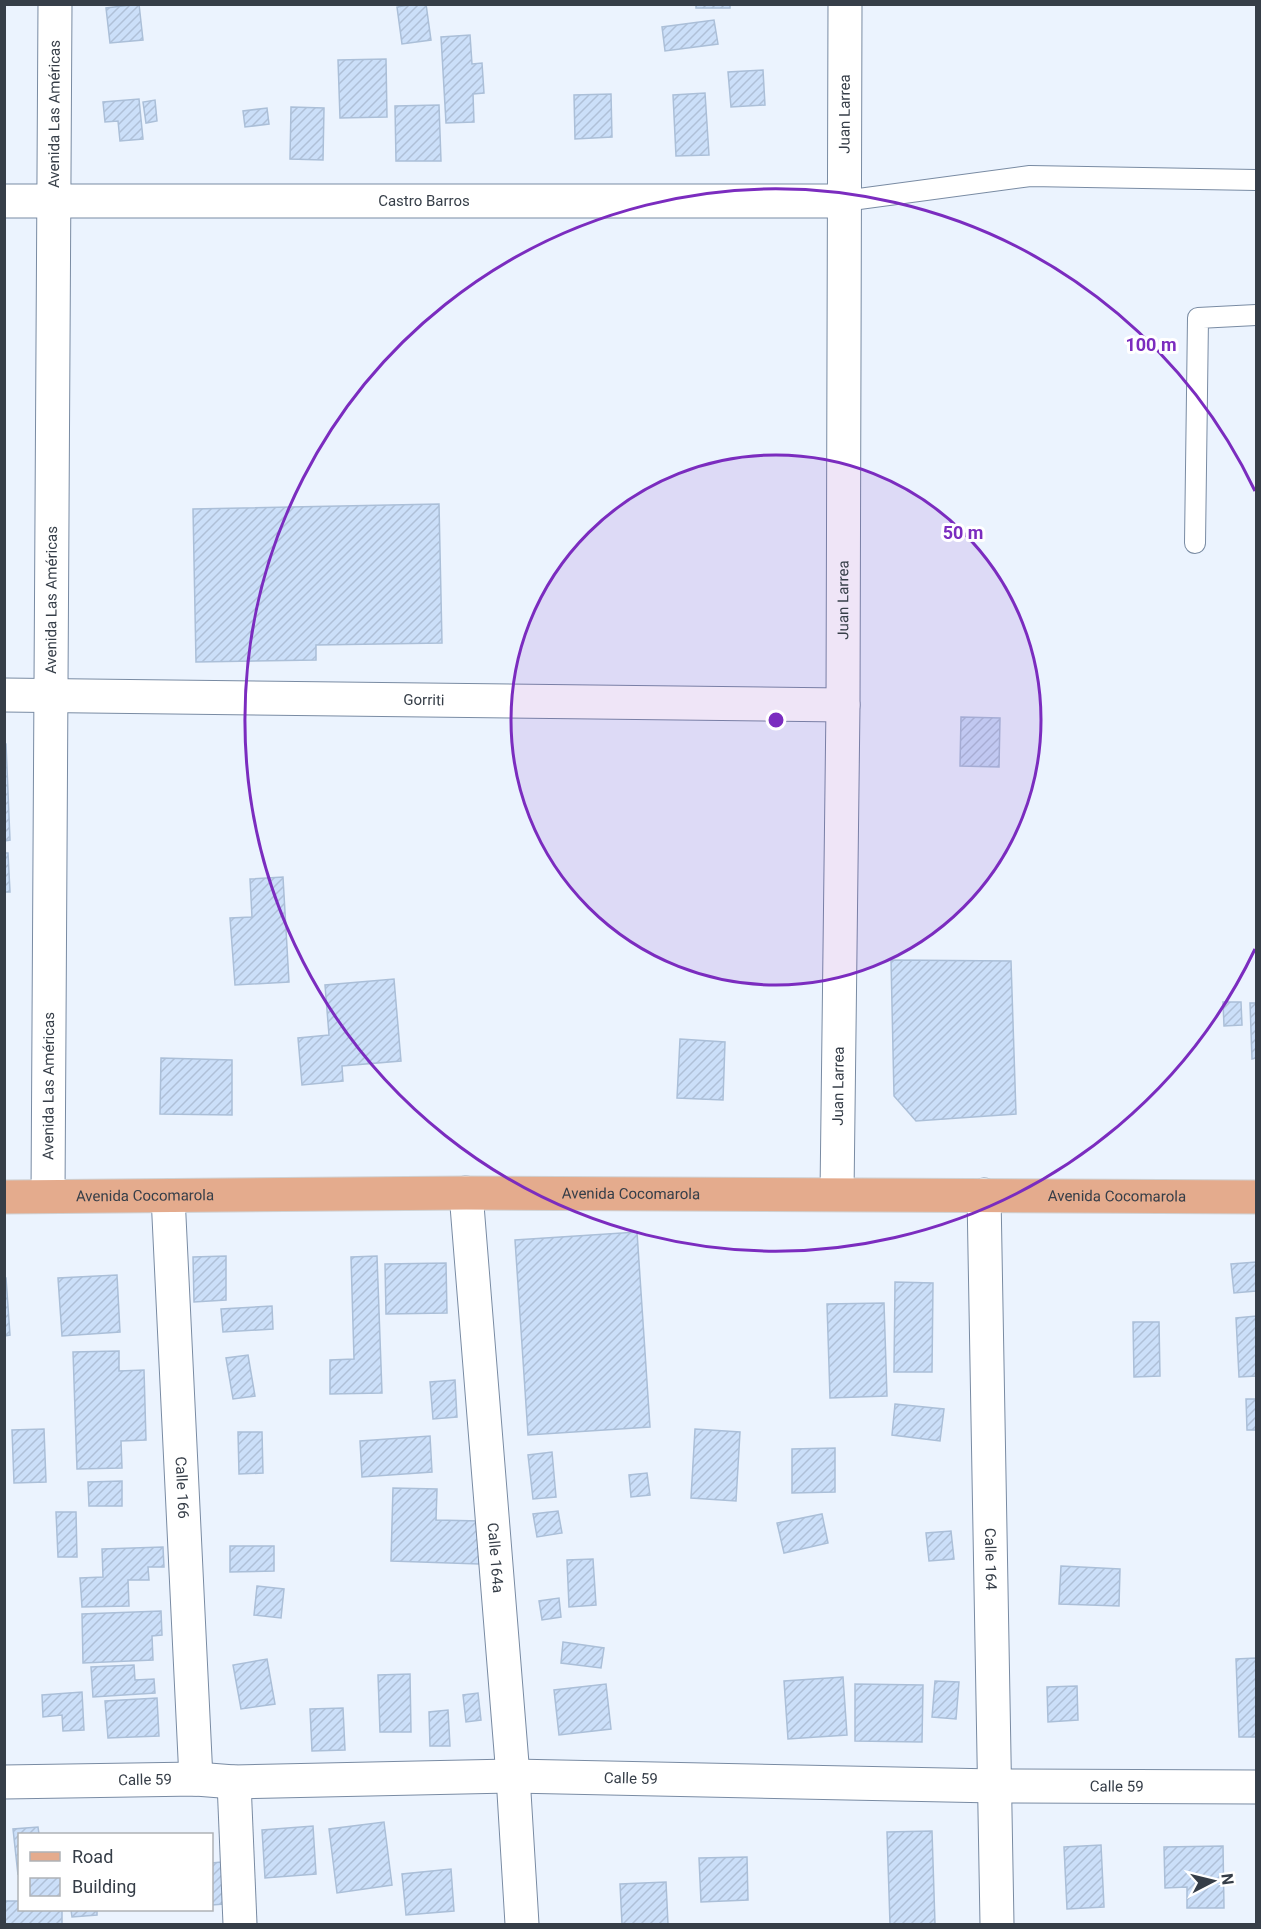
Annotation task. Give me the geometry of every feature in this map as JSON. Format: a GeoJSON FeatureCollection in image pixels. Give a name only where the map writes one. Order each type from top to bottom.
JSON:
{"type":"FeatureCollection","features":[{"type":"Feature","properties":{"kind":"main road","name":"Avenida Cocomarola"},"geometry":{"type":"LineString","coordinates":[[4,1197],[466,1193],[1257,1197]]}},
{"type":"Feature","properties":{"kind":"street","name":"Avenida Las Américas"},"geometry":{"type":"LineString","coordinates":[[48,1196],[55,4]]}},
{"type":"Feature","properties":{"kind":"street","name":"Juan Larrea"},"geometry":{"type":"LineString","coordinates":[[837,1194],[843,705],[845,4]]}},
{"type":"Feature","properties":{"kind":"street","name":"Castro Barros"},"geometry":{"type":"LineString","coordinates":[[4,201],[844,201]]}},
{"type":"Feature","properties":{"kind":"street","name":"Gorriti"},"geometry":{"type":"LineString","coordinates":[[4,695],[843,705]]}},
{"type":"Feature","properties":{"kind":"street","name":"Calle 164a"},"geometry":{"type":"LineString","coordinates":[[466,1193],[513,1776],[522,1924]]}},
{"type":"Feature","properties":{"kind":"street","name":"Calle 164"},"geometry":{"type":"LineString","coordinates":[[984,1195],[997,1924]]}},
{"type":"Feature","properties":{"kind":"street","name":"Calle 166"},"geometry":{"type":"LineString","coordinates":[[168,1196],[196,1779]]}},
{"type":"Feature","properties":{"kind":"street","name":"Calle 59"},"geometry":{"type":"LineString","coordinates":[[4,1782],[196,1779],[234,1782],[513,1776],[994,1786],[1257,1787]]}},
{"type":"Feature","properties":{"kind":"street"},"geometry":{"type":"LineString","coordinates":[[234,1782],[240,1924]]}},
{"type":"Feature","properties":{"kind":"lane"},"geometry":{"type":"LineString","coordinates":[[844,201],[1030,176],[1257,180]]}},
{"type":"Feature","properties":{"kind":"lane"},"geometry":{"type":"LineString","coordinates":[[1195,543],[1198,318],[1257,315]]}},
{"type":"Feature","properties":{"kind":"building"},"geometry":{"type":"Polygon","coordinates":[[[139,4],[143,40],[110,43],[106,8],[139,4]]]}},
{"type":"Feature","properties":{"kind":"building"},"geometry":{"type":"Polygon","coordinates":[[[426,4],[431,40],[402,44],[397,7],[426,4]]]}},
{"type":"Feature","properties":{"kind":"building"},"geometry":{"type":"Polygon","coordinates":[[[696,4],[730,4],[730,8],[696,8],[696,4]]]}},
{"type":"Feature","properties":{"kind":"building"},"geometry":{"type":"Polygon","coordinates":[[[714,20],[718,44],[665,51],[662,27],[714,20]]]}},
{"type":"Feature","properties":{"kind":"building"},"geometry":{"type":"Polygon","coordinates":[[[470,35],[472,64],[482,63],[484,93],[473,94],[474,122],[446,123],[441,37],[470,35]]]}},
{"type":"Feature","properties":{"kind":"building"},"geometry":{"type":"Polygon","coordinates":[[[386,59],[387,117],[340,118],[338,60],[386,59]]]}},
{"type":"Feature","properties":{"kind":"building"},"geometry":{"type":"Polygon","coordinates":[[[763,70],[765,105],[731,107],[728,72],[763,70]]]}},
{"type":"Feature","properties":{"kind":"building"},"geometry":{"type":"Polygon","coordinates":[[[705,93],[709,155],[676,156],[673,95],[705,93]]]}},
{"type":"Feature","properties":{"kind":"building"},"geometry":{"type":"Polygon","coordinates":[[[611,94],[612,137],[575,139],[574,95],[611,94]]]}},
{"type":"Feature","properties":{"kind":"building"},"geometry":{"type":"Polygon","coordinates":[[[139,99],[143,139],[120,141],[118,121],[105,122],[103,102],[139,99]]]}},
{"type":"Feature","properties":{"kind":"building"},"geometry":{"type":"Polygon","coordinates":[[[155,100],[157,121],[146,123],[143,102],[155,100]]]}},
{"type":"Feature","properties":{"kind":"building"},"geometry":{"type":"Polygon","coordinates":[[[439,105],[441,161],[396,161],[395,106],[439,105]]]}},
{"type":"Feature","properties":{"kind":"building"},"geometry":{"type":"Polygon","coordinates":[[[291,107],[324,108],[323,160],[290,159],[291,107]]]}},
{"type":"Feature","properties":{"kind":"building"},"geometry":{"type":"Polygon","coordinates":[[[267,108],[269,124],[245,127],[243,111],[267,108]]]}},
{"type":"Feature","properties":{"kind":"building"},"geometry":{"type":"Polygon","coordinates":[[[439,504],[442,643],[316,645],[316,660],[196,662],[193,509],[439,504]]]}},
{"type":"Feature","properties":{"kind":"building"},"geometry":{"type":"Polygon","coordinates":[[[961,717],[1000,718],[999,767],[960,766],[961,717]]]}},
{"type":"Feature","properties":{"kind":"building"},"geometry":{"type":"Polygon","coordinates":[[[4,744],[6,744],[10,840],[4,841],[4,744]]]}},
{"type":"Feature","properties":{"kind":"building"},"geometry":{"type":"Polygon","coordinates":[[[4,853],[8,853],[10,892],[4,892],[4,853]]]}},
{"type":"Feature","properties":{"kind":"building"},"geometry":{"type":"Polygon","coordinates":[[[283,877],[289,982],[235,985],[230,918],[252,917],[250,879],[283,877]]]}},
{"type":"Feature","properties":{"kind":"building"},"geometry":{"type":"Polygon","coordinates":[[[891,960],[1011,961],[1016,1114],[916,1121],[894,1096],[891,960]]]}},
{"type":"Feature","properties":{"kind":"building"},"geometry":{"type":"Polygon","coordinates":[[[394,979],[401,1061],[342,1066],[343,1081],[302,1085],[298,1038],[329,1035],[325,985],[394,979]]]}},
{"type":"Feature","properties":{"kind":"building"},"geometry":{"type":"Polygon","coordinates":[[[1223,1002],[1241,1002],[1242,1025],[1224,1026],[1223,1002]]]}},
{"type":"Feature","properties":{"kind":"building"},"geometry":{"type":"Polygon","coordinates":[[[1250,1003],[1256,1003],[1256,1058],[1252,1059],[1250,1003]]]}},
{"type":"Feature","properties":{"kind":"building"},"geometry":{"type":"Polygon","coordinates":[[[680,1039],[725,1042],[723,1100],[677,1098],[680,1039]]]}},
{"type":"Feature","properties":{"kind":"building"},"geometry":{"type":"Polygon","coordinates":[[[161,1058],[232,1060],[232,1115],[160,1114],[161,1058]]]}},
{"type":"Feature","properties":{"kind":"building"},"geometry":{"type":"Polygon","coordinates":[[[637,1232],[650,1427],[528,1435],[515,1240],[637,1232]]]}},
{"type":"Feature","properties":{"kind":"building"},"geometry":{"type":"Polygon","coordinates":[[[226,1256],[226,1300],[194,1302],[193,1257],[226,1256]]]}},
{"type":"Feature","properties":{"kind":"building"},"geometry":{"type":"Polygon","coordinates":[[[377,1256],[382,1393],[330,1394],[330,1360],[354,1359],[351,1257],[377,1256]]]}},
{"type":"Feature","properties":{"kind":"building"},"geometry":{"type":"Polygon","coordinates":[[[1256,1262],[1256,1291],[1234,1293],[1231,1264],[1256,1262]]]}},
{"type":"Feature","properties":{"kind":"building"},"geometry":{"type":"Polygon","coordinates":[[[446,1263],[447,1313],[386,1314],[385,1264],[446,1263]]]}},
{"type":"Feature","properties":{"kind":"building"},"geometry":{"type":"Polygon","coordinates":[[[117,1275],[120,1332],[62,1336],[58,1278],[117,1275]]]}},
{"type":"Feature","properties":{"kind":"building"},"geometry":{"type":"Polygon","coordinates":[[[4,1278],[6,1278],[10,1335],[4,1336],[4,1278]]]}},
{"type":"Feature","properties":{"kind":"building"},"geometry":{"type":"Polygon","coordinates":[[[895,1282],[933,1283],[932,1372],[894,1372],[895,1282]]]}},
{"type":"Feature","properties":{"kind":"building"},"geometry":{"type":"Polygon","coordinates":[[[884,1303],[887,1396],[830,1398],[827,1304],[884,1303]]]}},
{"type":"Feature","properties":{"kind":"building"},"geometry":{"type":"Polygon","coordinates":[[[272,1306],[273,1329],[223,1332],[221,1309],[272,1306]]]}},
{"type":"Feature","properties":{"kind":"building"},"geometry":{"type":"Polygon","coordinates":[[[1256,1316],[1256,1376],[1239,1377],[1236,1318],[1256,1316]]]}},
{"type":"Feature","properties":{"kind":"building"},"geometry":{"type":"Polygon","coordinates":[[[1133,1322],[1159,1322],[1160,1376],[1134,1377],[1133,1322]]]}},
{"type":"Feature","properties":{"kind":"building"},"geometry":{"type":"Polygon","coordinates":[[[119,1351],[119,1371],[144,1370],[146,1440],[121,1441],[122,1468],[77,1469],[73,1352],[119,1351]]]}},
{"type":"Feature","properties":{"kind":"building"},"geometry":{"type":"Polygon","coordinates":[[[248,1355],[255,1396],[233,1399],[226,1358],[248,1355]]]}},
{"type":"Feature","properties":{"kind":"building"},"geometry":{"type":"Polygon","coordinates":[[[455,1380],[457,1417],[433,1419],[430,1382],[455,1380]]]}},
{"type":"Feature","properties":{"kind":"building"},"geometry":{"type":"Polygon","coordinates":[[[1246,1399],[1256,1399],[1256,1430],[1247,1430],[1246,1399]]]}},
{"type":"Feature","properties":{"kind":"building"},"geometry":{"type":"Polygon","coordinates":[[[895,1404],[944,1409],[940,1441],[892,1435],[895,1404]]]}},
{"type":"Feature","properties":{"kind":"building"},"geometry":{"type":"Polygon","coordinates":[[[44,1429],[46,1482],[14,1483],[12,1430],[44,1429]]]}},
{"type":"Feature","properties":{"kind":"building"},"geometry":{"type":"Polygon","coordinates":[[[695,1429],[740,1432],[736,1501],[691,1498],[695,1429]]]}},
{"type":"Feature","properties":{"kind":"building"},"geometry":{"type":"Polygon","coordinates":[[[238,1432],[262,1432],[263,1473],[239,1474],[238,1432]]]}},
{"type":"Feature","properties":{"kind":"building"},"geometry":{"type":"Polygon","coordinates":[[[430,1436],[432,1472],[362,1477],[360,1441],[430,1436]]]}},
{"type":"Feature","properties":{"kind":"building"},"geometry":{"type":"Polygon","coordinates":[[[835,1448],[835,1492],[792,1493],[792,1449],[835,1448]]]}},
{"type":"Feature","properties":{"kind":"building"},"geometry":{"type":"Polygon","coordinates":[[[552,1452],[556,1497],[533,1499],[528,1455],[552,1452]]]}},
{"type":"Feature","properties":{"kind":"building"},"geometry":{"type":"Polygon","coordinates":[[[647,1473],[650,1495],[631,1497],[629,1475],[647,1473]]]}},
{"type":"Feature","properties":{"kind":"building"},"geometry":{"type":"Polygon","coordinates":[[[122,1481],[122,1506],[89,1506],[88,1482],[122,1481]]]}},
{"type":"Feature","properties":{"kind":"building"},"geometry":{"type":"Polygon","coordinates":[[[393,1488],[437,1489],[436,1520],[480,1521],[479,1564],[391,1561],[393,1488]]]}},
{"type":"Feature","properties":{"kind":"building"},"geometry":{"type":"Polygon","coordinates":[[[558,1511],[562,1533],[537,1537],[533,1514],[558,1511]]]}},
{"type":"Feature","properties":{"kind":"building"},"geometry":{"type":"Polygon","coordinates":[[[56,1512],[76,1512],[77,1557],[58,1557],[56,1512]]]}},
{"type":"Feature","properties":{"kind":"building"},"geometry":{"type":"Polygon","coordinates":[[[822,1514],[828,1543],[784,1553],[777,1523],[822,1514]]]}},
{"type":"Feature","properties":{"kind":"building"},"geometry":{"type":"Polygon","coordinates":[[[951,1531],[954,1559],[929,1561],[926,1533],[951,1531]]]}},
{"type":"Feature","properties":{"kind":"building"},"geometry":{"type":"Polygon","coordinates":[[[230,1546],[274,1546],[274,1571],[230,1572],[230,1546]]]}},
{"type":"Feature","properties":{"kind":"building"},"geometry":{"type":"Polygon","coordinates":[[[163,1547],[164,1567],[148,1567],[149,1580],[128,1580],[129,1606],[82,1607],[80,1578],[103,1577],[102,1549],[163,1547]]]}},
{"type":"Feature","properties":{"kind":"building"},"geometry":{"type":"Polygon","coordinates":[[[593,1559],[596,1605],[569,1607],[567,1560],[593,1559]]]}},
{"type":"Feature","properties":{"kind":"building"},"geometry":{"type":"Polygon","coordinates":[[[1061,1566],[1120,1569],[1119,1606],[1059,1604],[1061,1566]]]}},
{"type":"Feature","properties":{"kind":"building"},"geometry":{"type":"Polygon","coordinates":[[[257,1586],[284,1589],[281,1618],[254,1615],[257,1586]]]}},
{"type":"Feature","properties":{"kind":"building"},"geometry":{"type":"Polygon","coordinates":[[[559,1598],[561,1617],[542,1620],[539,1601],[559,1598]]]}},
{"type":"Feature","properties":{"kind":"building"},"geometry":{"type":"Polygon","coordinates":[[[161,1611],[162,1635],[152,1636],[153,1660],[83,1663],[82,1614],[161,1611]]]}},
{"type":"Feature","properties":{"kind":"building"},"geometry":{"type":"Polygon","coordinates":[[[563,1642],[604,1648],[601,1668],[561,1663],[563,1642]]]}},
{"type":"Feature","properties":{"kind":"building"},"geometry":{"type":"Polygon","coordinates":[[[1256,1658],[1256,1737],[1239,1737],[1236,1659],[1256,1658]]]}},
{"type":"Feature","properties":{"kind":"building"},"geometry":{"type":"Polygon","coordinates":[[[267,1659],[275,1704],[241,1709],[233,1665],[267,1659]]]}},
{"type":"Feature","properties":{"kind":"building"},"geometry":{"type":"Polygon","coordinates":[[[134,1665],[135,1680],[154,1679],[155,1693],[93,1697],[91,1667],[134,1665]]]}},
{"type":"Feature","properties":{"kind":"building"},"geometry":{"type":"Polygon","coordinates":[[[410,1674],[411,1732],[380,1732],[378,1675],[410,1674]]]}},
{"type":"Feature","properties":{"kind":"building"},"geometry":{"type":"Polygon","coordinates":[[[843,1677],[847,1735],[788,1739],[784,1681],[843,1677]]]}},
{"type":"Feature","properties":{"kind":"building"},"geometry":{"type":"Polygon","coordinates":[[[935,1681],[959,1682],[956,1719],[932,1717],[935,1681]]]}},
{"type":"Feature","properties":{"kind":"building"},"geometry":{"type":"Polygon","coordinates":[[[606,1684],[611,1729],[559,1735],[554,1690],[606,1684]]]}},
{"type":"Feature","properties":{"kind":"building"},"geometry":{"type":"Polygon","coordinates":[[[855,1684],[923,1685],[922,1742],[855,1741],[855,1684]]]}},
{"type":"Feature","properties":{"kind":"building"},"geometry":{"type":"Polygon","coordinates":[[[1077,1686],[1078,1720],[1048,1722],[1047,1687],[1077,1686]]]}},
{"type":"Feature","properties":{"kind":"building"},"geometry":{"type":"Polygon","coordinates":[[[82,1692],[84,1730],[63,1731],[62,1715],[43,1717],[42,1695],[82,1692]]]}},
{"type":"Feature","properties":{"kind":"building"},"geometry":{"type":"Polygon","coordinates":[[[478,1693],[481,1720],[466,1722],[463,1695],[478,1693]]]}},
{"type":"Feature","properties":{"kind":"building"},"geometry":{"type":"Polygon","coordinates":[[[157,1698],[159,1736],[108,1738],[105,1701],[157,1698]]]}},
{"type":"Feature","properties":{"kind":"building"},"geometry":{"type":"Polygon","coordinates":[[[343,1708],[345,1750],[312,1751],[310,1709],[343,1708]]]}},
{"type":"Feature","properties":{"kind":"building"},"geometry":{"type":"Polygon","coordinates":[[[448,1710],[450,1746],[430,1746],[429,1712],[448,1710]]]}},
{"type":"Feature","properties":{"kind":"building"},"geometry":{"type":"Polygon","coordinates":[[[384,1822],[392,1885],[337,1893],[329,1829],[384,1822]]]}},
{"type":"Feature","properties":{"kind":"building"},"geometry":{"type":"Polygon","coordinates":[[[313,1826],[316,1874],[265,1878],[262,1830],[313,1826]]]}},
{"type":"Feature","properties":{"kind":"building"},"geometry":{"type":"Polygon","coordinates":[[[38,1827],[39,1833],[18,1833],[18,1875],[13,1829],[38,1827]]]}},
{"type":"Feature","properties":{"kind":"building"},"geometry":{"type":"Polygon","coordinates":[[[932,1831],[935,1924],[890,1924],[887,1832],[932,1831]]]}},
{"type":"Feature","properties":{"kind":"building"},"geometry":{"type":"Polygon","coordinates":[[[1101,1845],[1104,1907],[1067,1909],[1064,1847],[1101,1845]]]}},
{"type":"Feature","properties":{"kind":"building"},"geometry":{"type":"Polygon","coordinates":[[[1223,1846],[1224,1908],[1187,1908],[1187,1887],[1165,1888],[1164,1847],[1223,1846]]]}},
{"type":"Feature","properties":{"kind":"building"},"geometry":{"type":"Polygon","coordinates":[[[747,1857],[748,1900],[701,1902],[699,1858],[747,1857]]]}},
{"type":"Feature","properties":{"kind":"building"},"geometry":{"type":"Polygon","coordinates":[[[221,1862],[224,1904],[213,1905],[213,1863],[221,1862]]]}},
{"type":"Feature","properties":{"kind":"building"},"geometry":{"type":"Polygon","coordinates":[[[451,1869],[454,1911],[406,1915],[402,1874],[451,1869]]]}},
{"type":"Feature","properties":{"kind":"building"},"geometry":{"type":"Polygon","coordinates":[[[666,1882],[668,1924],[622,1924],[620,1884],[666,1882]]]}},
{"type":"Feature","properties":{"kind":"building"},"geometry":{"type":"Polygon","coordinates":[[[4,1901],[18,1901],[18,1911],[62,1911],[62,1924],[5,1924],[4,1901]]]}},
{"type":"Feature","properties":{"kind":"building"},"geometry":{"type":"Polygon","coordinates":[[[71,1911],[97,1911],[97,1915],[72,1917],[71,1911]]]}}]}
